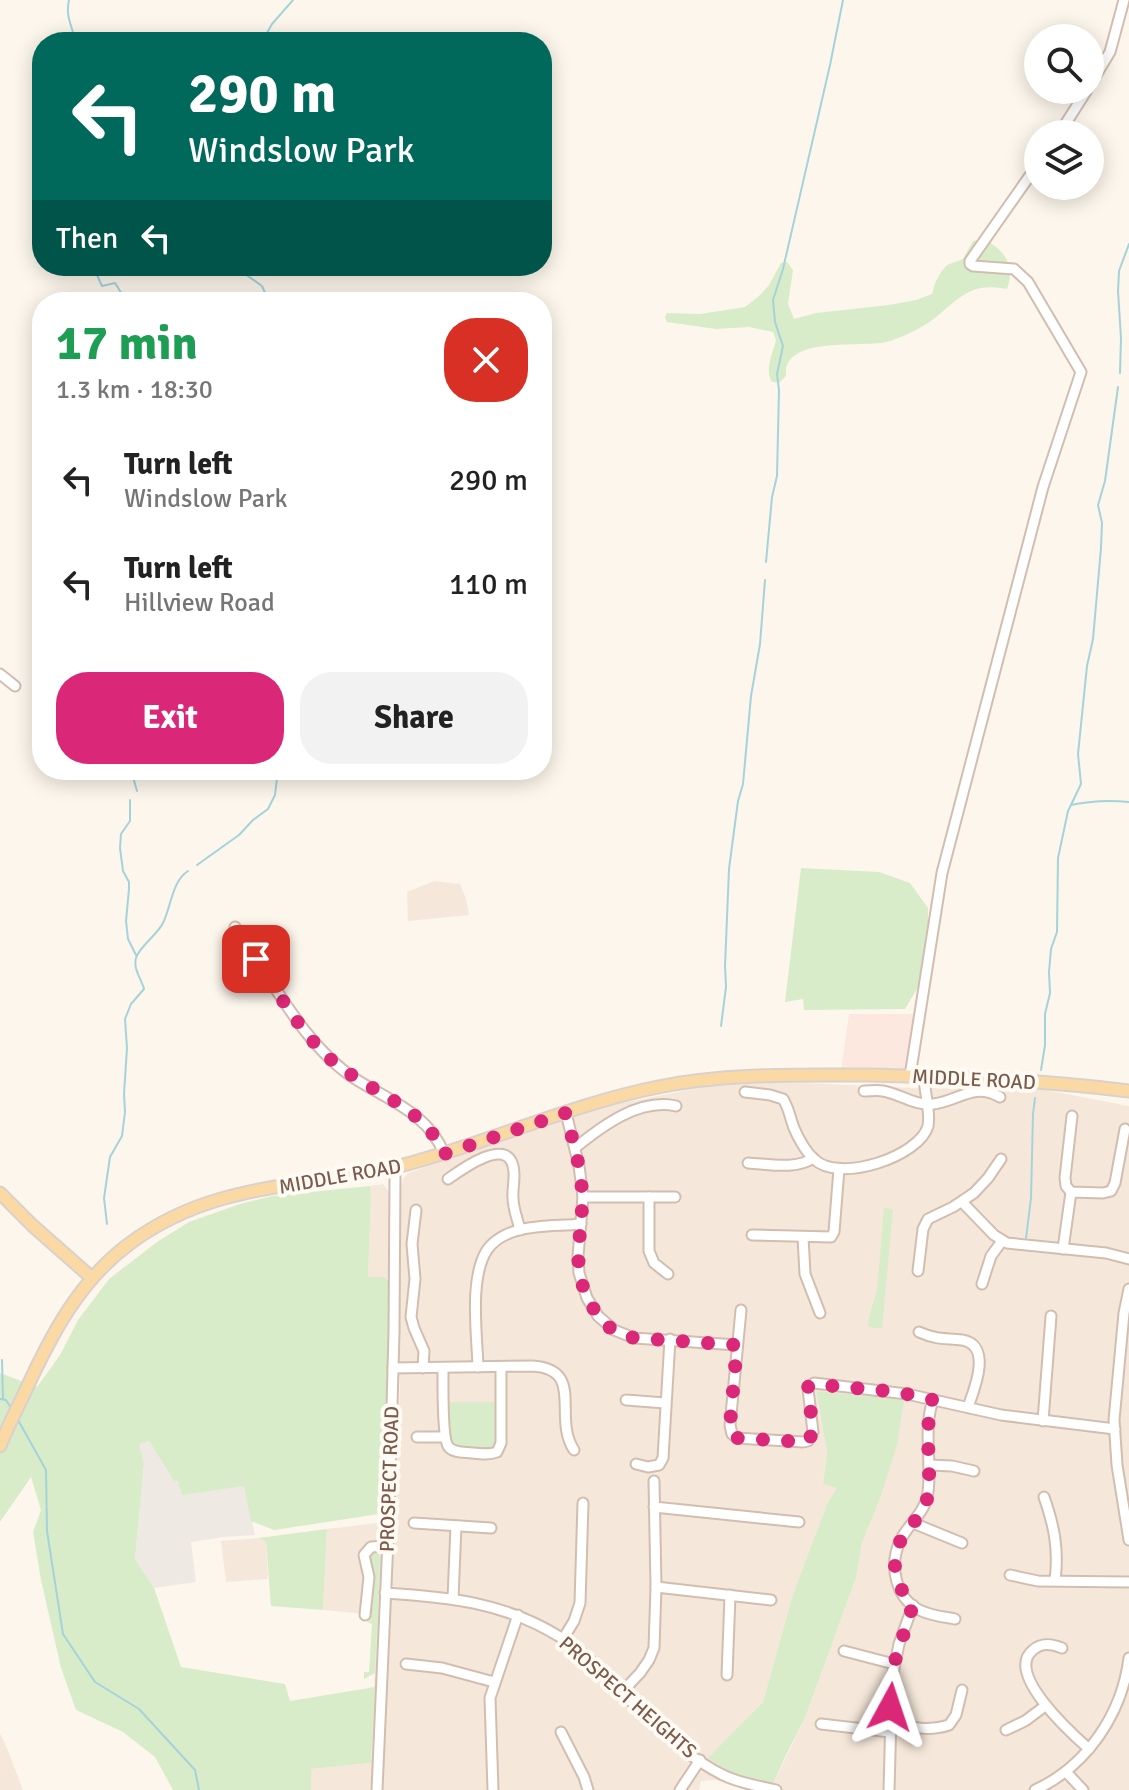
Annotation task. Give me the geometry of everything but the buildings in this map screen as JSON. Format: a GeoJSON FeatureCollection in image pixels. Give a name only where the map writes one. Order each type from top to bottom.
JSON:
{"type":"FeatureCollection","features":[{"type":"Feature","properties":{"kind":"main road","name":"MIDDLE ROAD"},"geometry":{"type":"LineString","coordinates":[[0,1446],[58,1325],[76,1297],[110,1259],[132,1241],[173,1216],[199,1205],[238,1194],[393,1168],[632,1093],[683,1082],[800,1075],[924,1076],[1040,1082],[1129,1091]]}},
{"type":"Feature","properties":{"kind":"main road"},"geometry":{"type":"LineString","coordinates":[[0,1193],[92,1278]]}},
{"type":"Feature","properties":{"kind":"street"},"geometry":{"type":"LineString","coordinates":[[1104,62],[1110,52],[1124,0]]}},
{"type":"Feature","properties":{"kind":"street"},"geometry":{"type":"LineString","coordinates":[[910,1076],[942,873],[1043,487],[1081,372],[1028,282],[1014,269],[973,266],[970,261],[1024,184]]}},
{"type":"Feature","properties":{"kind":"street"},"geometry":{"type":"LineString","coordinates":[[0,674],[15,686]]}},
{"type":"Feature","properties":{"kind":"street"},"geometry":{"type":"LineString","coordinates":[[235,927],[323,1053],[357,1080],[412,1114],[435,1135],[444,1154]]}},
{"type":"Feature","properties":{"kind":"street"},"geometry":{"type":"LineString","coordinates":[[745,1092],[776,1096],[785,1101],[794,1130],[813,1158],[839,1169],[871,1166],[913,1145],[922,1137],[928,1126],[924,1076]]}},
{"type":"Feature","properties":{"kind":"street"},"geometry":{"type":"LineString","coordinates":[[864,1091],[886,1091],[927,1104],[976,1091],[990,1092],[1000,1097]]}},
{"type":"Feature","properties":{"kind":"street"},"geometry":{"type":"LineString","coordinates":[[575,1148],[616,1118],[662,1104],[676,1106]]}},
{"type":"Feature","properties":{"kind":"street"},"geometry":{"type":"LineString","coordinates":[[566,1113],[583,1197],[578,1256],[580,1278],[598,1316],[609,1327],[629,1336],[737,1345]]}},
{"type":"Feature","properties":{"kind":"street"},"geometry":{"type":"LineString","coordinates":[[1063,1249],[1071,1192],[1065,1178],[1072,1116]]}},
{"type":"Feature","properties":{"kind":"street"},"geometry":{"type":"LineString","coordinates":[[1071,1192],[1111,1191],[1125,1129]]}},
{"type":"Feature","properties":{"kind":"street"},"geometry":{"type":"LineString","coordinates":[[448,1179],[493,1154],[509,1157],[514,1167],[513,1199],[520,1230]]}},
{"type":"Feature","properties":{"kind":"street"},"geometry":{"type":"LineString","coordinates":[[748,1163],[797,1166],[813,1158]]}},
{"type":"Feature","properties":{"kind":"street"},"geometry":{"type":"LineString","coordinates":[[918,1271],[926,1222],[962,1202],[985,1182],[1001,1159]]}},
{"type":"Feature","properties":{"kind":"street","name":"PROSPECT ROAD"},"geometry":{"type":"LineString","coordinates":[[377,1790],[393,1368],[393,1168]]}},
{"type":"Feature","properties":{"kind":"street"},"geometry":{"type":"LineString","coordinates":[[752,1235],[828,1238],[833,1235],[839,1169]]}},
{"type":"Feature","properties":{"kind":"street"},"geometry":{"type":"LineString","coordinates":[[583,1197],[675,1197]]}},
{"type":"Feature","properties":{"kind":"street"},"geometry":{"type":"LineString","coordinates":[[649,1197],[649,1251],[654,1263],[668,1274]]}},
{"type":"Feature","properties":{"kind":"street"},"geometry":{"type":"LineString","coordinates":[[962,1202],[994,1235],[1013,1245],[1106,1253],[1129,1259]]}},
{"type":"Feature","properties":{"kind":"street"},"geometry":{"type":"LineString","coordinates":[[416,1210],[411,1314],[424,1351],[423,1368]]}},
{"type":"Feature","properties":{"kind":"street"},"geometry":{"type":"LineString","coordinates":[[478,1367],[476,1296],[486,1252],[503,1236],[520,1230],[581,1224]]}},
{"type":"Feature","properties":{"kind":"street"},"geometry":{"type":"LineString","coordinates":[[803,1237],[805,1274],[820,1313]]}},
{"type":"Feature","properties":{"kind":"street"},"geometry":{"type":"LineString","coordinates":[[982,1284],[991,1256],[1002,1241]]}},
{"type":"Feature","properties":{"kind":"street"},"geometry":{"type":"LineString","coordinates":[[1129,1289],[1115,1429],[1117,1465],[1129,1540]]}},
{"type":"Feature","properties":{"kind":"street"},"geometry":{"type":"LineString","coordinates":[[741,1310],[730,1425],[736,1438],[808,1441],[813,1433],[808,1387],[816,1383],[898,1392],[1043,1421],[1115,1429]]}},
{"type":"Feature","properties":{"kind":"street"},"geometry":{"type":"LineString","coordinates":[[1043,1421],[1051,1316]]}},
{"type":"Feature","properties":{"kind":"street"},"geometry":{"type":"LineString","coordinates":[[919,1332],[933,1338],[965,1341],[975,1348],[979,1357],[978,1373],[968,1407]]}},
{"type":"Feature","properties":{"kind":"street"},"geometry":{"type":"LineString","coordinates":[[636,1464],[652,1467],[662,1461],[670,1339]]}},
{"type":"Feature","properties":{"kind":"street"},"geometry":{"type":"LineString","coordinates":[[443,1368],[447,1445],[453,1451],[487,1455],[497,1452],[500,1446],[501,1367]]}},
{"type":"Feature","properties":{"kind":"street"},"geometry":{"type":"LineString","coordinates":[[393,1368],[545,1367],[556,1372],[564,1386],[566,1431],[574,1450]]}},
{"type":"Feature","properties":{"kind":"street"},"geometry":{"type":"LineString","coordinates":[[626,1400],[665,1403]]}},
{"type":"Feature","properties":{"kind":"street"},"geometry":{"type":"LineString","coordinates":[[933,1400],[928,1420],[927,1501],[898,1546],[894,1570],[899,1589],[913,1605],[925,1612],[955,1619]]}},
{"type":"Feature","properties":{"kind":"street"},"geometry":{"type":"LineString","coordinates":[[417,1437],[445,1437]]}},
{"type":"Feature","properties":{"kind":"street"},"geometry":{"type":"LineString","coordinates":[[929,1465],[974,1471]]}},
{"type":"Feature","properties":{"kind":"street"},"geometry":{"type":"LineString","coordinates":[[622,1692],[640,1673],[654,1648],[654,1481]]}},
{"type":"Feature","properties":{"kind":"street"},"geometry":{"type":"LineString","coordinates":[[1044,1497],[1056,1533],[1055,1580]]}},
{"type":"Feature","properties":{"kind":"street"},"geometry":{"type":"LineString","coordinates":[[563,1639],[577,1616],[581,1599],[583,1503]]}},
{"type":"Feature","properties":{"kind":"street"},"geometry":{"type":"LineString","coordinates":[[654,1507],[799,1522]]}},
{"type":"Feature","properties":{"kind":"street"},"geometry":{"type":"LineString","coordinates":[[414,1523],[491,1528]]}},
{"type":"Feature","properties":{"kind":"street"},"geometry":{"type":"LineString","coordinates":[[913,1523],[962,1543]]}},
{"type":"Feature","properties":{"kind":"street"},"geometry":{"type":"LineString","coordinates":[[453,1598],[456,1526]]}},
{"type":"Feature","properties":{"kind":"street"},"geometry":{"type":"LineString","coordinates":[[365,1615],[369,1575],[364,1555],[371,1547],[386,1546]]}},
{"type":"Feature","properties":{"kind":"street"},"geometry":{"type":"LineString","coordinates":[[1010,1575],[1038,1581],[1129,1582]]}},
{"type":"Feature","properties":{"kind":"street"},"geometry":{"type":"LineString","coordinates":[[656,1587],[771,1600]]}},
{"type":"Feature","properties":{"kind":"street","name":"PROSPECT HEIGHTS"},"geometry":{"type":"LineString","coordinates":[[385,1593],[453,1598],[518,1615],[563,1639],[604,1673],[653,1723],[700,1760],[730,1778],[776,1790]]}},
{"type":"Feature","properties":{"kind":"street"},"geometry":{"type":"LineString","coordinates":[[727,1675],[730,1595]]}},
{"type":"Feature","properties":{"kind":"street"},"geometry":{"type":"LineString","coordinates":[[889,1790],[890,1699],[894,1664],[913,1605]]}},
{"type":"Feature","properties":{"kind":"street"},"geometry":{"type":"LineString","coordinates":[[493,1790],[490,1703],[494,1682],[518,1615]]}},
{"type":"Feature","properties":{"kind":"street"},"geometry":{"type":"LineString","coordinates":[[1062,1648],[1041,1645],[1031,1651],[1026,1659],[1026,1669],[1045,1706],[1089,1749]]}},
{"type":"Feature","properties":{"kind":"street"},"geometry":{"type":"LineString","coordinates":[[844,1651],[894,1664]]}},
{"type":"Feature","properties":{"kind":"street"},"geometry":{"type":"LineString","coordinates":[[1035,1790],[1067,1773],[1103,1731],[1125,1683],[1129,1658]]}},
{"type":"Feature","properties":{"kind":"street"},"geometry":{"type":"LineString","coordinates":[[412,1667],[442,1668],[494,1682]]}},
{"type":"Feature","properties":{"kind":"street"},"geometry":{"type":"LineString","coordinates":[[821,1724],[933,1729],[949,1725],[956,1715],[962,1690]]}},
{"type":"Feature","properties":{"kind":"street"},"geometry":{"type":"LineString","coordinates":[[1006,1730],[1045,1706]]}},
{"type":"Feature","properties":{"kind":"street"},"geometry":{"type":"LineString","coordinates":[[561,1732],[588,1790]]}},
{"type":"Feature","properties":{"kind":"street"},"geometry":{"type":"LineString","coordinates":[[680,1790],[700,1760]]}},
{"type":"Feature","properties":{"kind":"street"},"geometry":{"type":"LineString","coordinates":[[1067,1773],[1083,1790]]}},
{"type":"Feature","properties":{"kind":"shaded area"},"geometry":{"type":"Polygon","coordinates":[[[434,881],[460,884],[469,915],[408,921],[407,892],[434,881]]]}},
{"type":"Feature","properties":{"kind":"shaded area"},"geometry":{"type":"Polygon","coordinates":[[[849,1014],[917,1014],[909,1069],[841,1070],[849,1014]]]}},
{"type":"Feature","properties":{"kind":"shaded area"},"geometry":{"type":"Polygon","coordinates":[[[784,1082],[914,1088],[1040,1089],[1129,1106],[1129,1790],[747,1790],[716,1780],[701,1781],[699,1790],[311,1790],[311,1769],[371,1763],[377,1615],[323,1610],[327,1529],[394,1521],[403,1179],[408,1173],[592,1109],[719,1084],[784,1082]],[[816,1392],[827,1452],[823,1483],[838,1488],[827,1504],[793,1594],[763,1702],[709,1758],[773,1784],[805,1718],[856,1578],[862,1543],[880,1499],[903,1400],[816,1392]]]}},
{"type":"Feature","properties":{"kind":"shaded area"},"geometry":{"type":"Polygon","coordinates":[[[383,1184],[391,1195],[390,1282],[384,1277],[368,1277],[370,1186],[383,1184]]]}},
{"type":"Feature","properties":{"kind":"shaded area"},"geometry":{"type":"Polygon","coordinates":[[[149,1441],[174,1481],[244,1486],[255,1535],[191,1542],[196,1582],[154,1588],[135,1559],[144,1464],[138,1444],[149,1441]]]}},
{"type":"Feature","properties":{"kind":"shaded area"},"geometry":{"type":"Polygon","coordinates":[[[258,1538],[266,1542],[268,1579],[226,1582],[221,1541],[258,1538]]]}},
{"type":"Feature","properties":{"kind":"shaded area"},"geometry":{"type":"Polygon","coordinates":[[[0,1734],[5,1743],[23,1790],[0,1790],[0,1734]]]}},
{"type":"Feature","properties":{"kind":"green space"},"geometry":{"type":"Polygon","coordinates":[[[983,239],[1002,253],[1009,265],[1007,289],[984,288],[967,293],[926,324],[892,340],[825,346],[796,354],[788,363],[786,376],[779,383],[772,382],[769,372],[776,340],[773,332],[749,327],[716,329],[667,322],[665,317],[667,313],[700,314],[745,307],[769,285],[781,263],[787,262],[793,270],[788,304],[794,319],[816,313],[916,300],[932,294],[947,265],[963,259],[973,241],[983,239]]]}},
{"type":"Feature","properties":{"kind":"green space"},"geometry":{"type":"Polygon","coordinates":[[[801,868],[879,872],[910,883],[928,908],[928,946],[921,982],[905,1009],[804,1010],[803,999],[785,1002],[801,868]]]}},
{"type":"Feature","properties":{"kind":"green space"},"geometry":{"type":"Polygon","coordinates":[[[370,1186],[368,1277],[384,1277],[390,1282],[384,1504],[379,1514],[274,1530],[251,1521],[244,1486],[182,1495],[178,1481],[174,1481],[149,1441],[139,1444],[144,1464],[135,1559],[154,1588],[181,1667],[285,1684],[290,1701],[375,1687],[371,1763],[311,1769],[311,1790],[173,1790],[155,1757],[123,1732],[76,1710],[61,1668],[41,1580],[33,1532],[41,1510],[31,1477],[0,1522],[0,1373],[37,1387],[60,1355],[78,1320],[109,1279],[189,1222],[272,1196],[370,1186]]]}},
{"type":"Feature","properties":{"kind":"green space"},"geometry":{"type":"Polygon","coordinates":[[[884,1207],[893,1210],[882,1328],[875,1328],[868,1326],[877,1291],[884,1207]]]}},
{"type":"Feature","properties":{"kind":"green space"},"geometry":{"type":"Polygon","coordinates":[[[816,1391],[904,1400],[897,1445],[862,1543],[856,1578],[805,1718],[773,1784],[734,1774],[708,1758],[763,1702],[793,1594],[827,1504],[837,1488],[823,1484],[827,1452],[816,1391]]]}},
{"type":"Feature","properties":{"kind":"green space"},"geometry":{"type":"Polygon","coordinates":[[[447,1402],[498,1402],[498,1444],[490,1451],[457,1448],[449,1443],[447,1402]]]}},
{"type":"Feature","properties":{"kind":"green space"},"geometry":{"type":"Polygon","coordinates":[[[327,1529],[323,1610],[271,1606],[266,1542],[258,1538],[327,1529]]]}},
{"type":"Feature","properties":{"kind":"green space"},"geometry":{"type":"Polygon","coordinates":[[[375,1551],[380,1559],[375,1673],[364,1679],[364,1672],[369,1672],[372,1624],[367,1622],[373,1599],[368,1559],[375,1551]]]}},
{"type":"Feature","properties":{"kind":"waterway"},"geometry":{"type":"LineString","coordinates":[[69,0],[73,32]]}},
{"type":"Feature","properties":{"kind":"waterway"},"geometry":{"type":"LineString","coordinates":[[268,32],[293,0]]}},
{"type":"Feature","properties":{"kind":"waterway"},"geometry":{"type":"LineString","coordinates":[[766,562],[777,476],[777,374],[783,346],[775,322],[773,300],[783,269],[843,0]]}},
{"type":"Feature","properties":{"kind":"waterway"},"geometry":{"type":"LineString","coordinates":[[1120,373],[1119,271],[1129,244]]}},
{"type":"Feature","properties":{"kind":"waterway"},"geometry":{"type":"LineString","coordinates":[[98,276],[102,286],[115,283],[121,292]]}},
{"type":"Feature","properties":{"kind":"waterway"},"geometry":{"type":"LineString","coordinates":[[248,276],[262,286],[265,292]]}},
{"type":"Feature","properties":{"kind":"waterway"},"geometry":{"type":"LineString","coordinates":[[1071,805],[1081,784],[1078,754],[1101,548],[1102,523],[1098,505],[1105,481],[1118,387]]}},
{"type":"Feature","properties":{"kind":"waterway"},"geometry":{"type":"LineString","coordinates":[[721,1026],[726,987],[729,869],[743,784],[765,580]]}},
{"type":"Feature","properties":{"kind":"waterway"},"geometry":{"type":"LineString","coordinates":[[134,780],[137,791]]}},
{"type":"Feature","properties":{"kind":"waterway"},"geometry":{"type":"LineString","coordinates":[[197,865],[239,835],[268,809],[275,795],[277,780]]}},
{"type":"Feature","properties":{"kind":"waterway"},"geometry":{"type":"LineString","coordinates":[[130,800],[130,821],[121,834],[120,848],[123,871],[129,882],[128,939],[136,955]]}},
{"type":"Feature","properties":{"kind":"waterway"},"geometry":{"type":"LineString","coordinates":[[1041,1070],[1045,1014],[1050,993],[1051,949],[1057,932],[1058,858],[1068,811],[1071,805],[1129,802]]}},
{"type":"Feature","properties":{"kind":"waterway"},"geometry":{"type":"LineString","coordinates":[[107,1224],[104,1198],[110,1157],[122,1136],[125,1112],[125,1019],[131,1004],[144,989],[135,962],[163,923],[178,881],[188,871]]}},
{"type":"Feature","properties":{"kind":"waterway"},"geometry":{"type":"LineString","coordinates":[[1026,1238],[1031,1198],[1035,1098]]}},
{"type":"Feature","properties":{"kind":"waterway"},"geometry":{"type":"LineString","coordinates":[[2,1360],[3,1399]]}},
{"type":"Feature","properties":{"kind":"waterway"},"geometry":{"type":"LineString","coordinates":[[0,1399],[6,1400],[11,1408]]}},
{"type":"Feature","properties":{"kind":"waterway"},"geometry":{"type":"LineString","coordinates":[[18,1420],[46,1470],[47,1531],[63,1634],[95,1682],[139,1709],[195,1770],[199,1790]]}},
{"type":"Feature","properties":{"kind":"route"},"geometry":{"type":"LineString","coordinates":[[256,959],[323,1053],[357,1080],[412,1114],[435,1135],[444,1154],[566,1113],[582,1182],[578,1263],[589,1303],[609,1327],[629,1336],[737,1345],[730,1425],[736,1438],[808,1441],[813,1433],[808,1387],[816,1383],[898,1392],[933,1400],[928,1420],[927,1501],[901,1540],[895,1558],[896,1580],[913,1605],[894,1664],[890,1707]]}}]}
